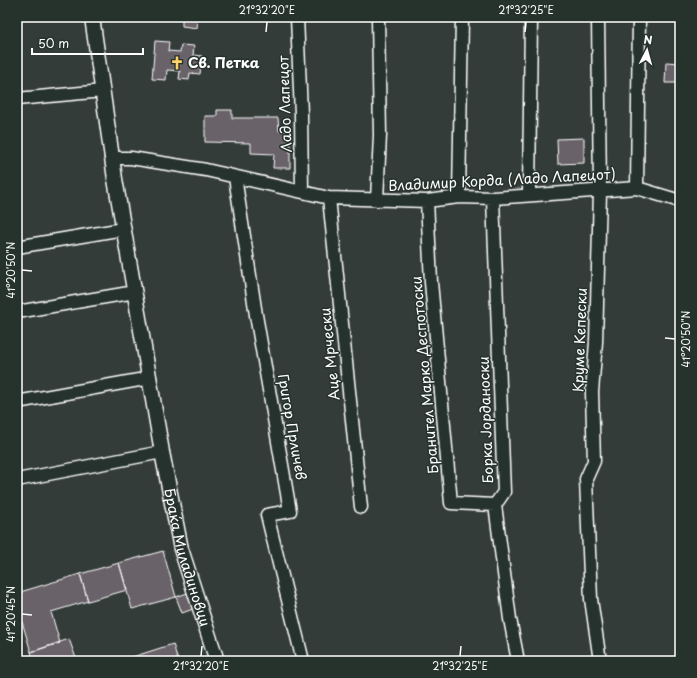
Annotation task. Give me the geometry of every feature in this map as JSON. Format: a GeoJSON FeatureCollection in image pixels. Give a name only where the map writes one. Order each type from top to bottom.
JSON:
{"type":"FeatureCollection","features":[{"type":"Feature","properties":{"kind":"street","name":"Браќа Миладиновци"},"geometry":{"type":"LineString","coordinates":[[92,17],[111,158],[162,452],[181,549],[217,661]]}},
{"type":"Feature","properties":{"kind":"street","name":"Ладо Лапецот"},"geometry":{"type":"LineString","coordinates":[[297,17],[301,114],[302,191]]}},
{"type":"Feature","properties":{"kind":"street"},"geometry":{"type":"LineString","coordinates":[[377,200],[380,135],[378,17]]}},
{"type":"Feature","properties":{"kind":"street"},"geometry":{"type":"LineString","coordinates":[[459,197],[462,17]]}},
{"type":"Feature","properties":{"kind":"street"},"geometry":{"type":"LineString","coordinates":[[529,194],[531,17]]}},
{"type":"Feature","properties":{"kind":"street","name":"Круме Кепески"},"geometry":{"type":"LineString","coordinates":[[598,17],[600,192],[596,342],[592,392],[594,461],[586,479],[591,599],[600,661]]}},
{"type":"Feature","properties":{"kind":"street"},"geometry":{"type":"LineString","coordinates":[[637,188],[638,17]]}},
{"type":"Feature","properties":{"kind":"street"},"geometry":{"type":"LineString","coordinates":[[17,98],[103,91]]}},
{"type":"Feature","properties":{"kind":"street","name":"Владимир Корда (Ладо Лапецот)"},"geometry":{"type":"LineString","coordinates":[[111,158],[131,158],[206,170],[329,198],[428,201],[459,197],[493,198],[529,194],[600,192],[637,188],[680,201]]}},
{"type":"Feature","properties":{"kind":"street","name":"Григор Прличев"},"geometry":{"type":"LineString","coordinates":[[235,177],[256,315],[290,511],[267,515],[303,661]]}},
{"type":"Feature","properties":{"kind":"street","name":"Аце Мрчески"},"geometry":{"type":"LineString","coordinates":[[329,198],[361,507]]}},
{"type":"Feature","properties":{"kind":"street","name":"Борка Јорданоски"},"geometry":{"type":"LineString","coordinates":[[493,198],[504,492],[495,505]]}},
{"type":"Feature","properties":{"kind":"street","name":"Бранител Марко Деспотоски"},"geometry":{"type":"LineString","coordinates":[[428,201],[431,282],[451,503],[495,505]]}},
{"type":"Feature","properties":{"kind":"street"},"geometry":{"type":"LineString","coordinates":[[17,246],[123,229]]}},
{"type":"Feature","properties":{"kind":"street"},"geometry":{"type":"LineString","coordinates":[[17,312],[135,292]]}},
{"type":"Feature","properties":{"kind":"street"},"geometry":{"type":"LineString","coordinates":[[17,402],[150,378]]}},
{"type":"Feature","properties":{"kind":"street"},"geometry":{"type":"LineString","coordinates":[[17,480],[162,452]]}},
{"type":"Feature","properties":{"kind":"street"},"geometry":{"type":"LineString","coordinates":[[495,505],[510,619],[518,661]]}},
{"type":"Feature","properties":{"kind":"building"},"geometry":{"type":"Polygon","coordinates":[[[182,17],[198,17],[197,28],[182,26],[182,17]]]}},
{"type":"Feature","properties":{"kind":"building","name":"Св. Петка"},"geometry":{"type":"Polygon","coordinates":[[[155,41],[169,42],[168,51],[180,52],[181,45],[194,46],[193,55],[202,56],[200,74],[190,73],[189,80],[179,79],[180,71],[167,70],[166,80],[152,79],[155,41]]]}},
{"type":"Feature","properties":{"kind":"building"},"geometry":{"type":"Polygon","coordinates":[[[666,62],[680,63],[680,83],[665,83],[666,62]]]}},
{"type":"Feature","properties":{"kind":"building"},"geometry":{"type":"Polygon","coordinates":[[[217,110],[232,110],[232,118],[278,118],[279,131],[290,131],[290,168],[273,168],[274,154],[251,153],[251,143],[205,142],[205,116],[217,116],[217,110]]]}},
{"type":"Feature","properties":{"kind":"building"},"geometry":{"type":"Polygon","coordinates":[[[584,138],[584,163],[558,164],[557,139],[584,138]]]}},
{"type":"Feature","properties":{"kind":"building"},"geometry":{"type":"Polygon","coordinates":[[[163,551],[176,597],[132,609],[119,563],[163,551]]]}},
{"type":"Feature","properties":{"kind":"building"},"geometry":{"type":"Polygon","coordinates":[[[119,563],[127,590],[88,601],[80,574],[119,563]]]}},
{"type":"Feature","properties":{"kind":"building"},"geometry":{"type":"Polygon","coordinates":[[[80,574],[88,601],[51,612],[60,643],[31,652],[17,605],[17,593],[80,574]]]}},
{"type":"Feature","properties":{"kind":"building"},"geometry":{"type":"Polygon","coordinates":[[[190,592],[196,608],[182,613],[176,597],[190,592]]]}},
{"type":"Feature","properties":{"kind":"building"},"geometry":{"type":"Polygon","coordinates":[[[69,639],[77,661],[34,661],[31,652],[69,639]]]}},
{"type":"Feature","properties":{"kind":"building"},"geometry":{"type":"Polygon","coordinates":[[[173,644],[178,661],[120,661],[173,644]]]}},
{"type":"Feature","properties":{"kind":"place","name":"Св. Петка"},"geometry":{"type":"Point","coordinates":[177,63]}}]}
